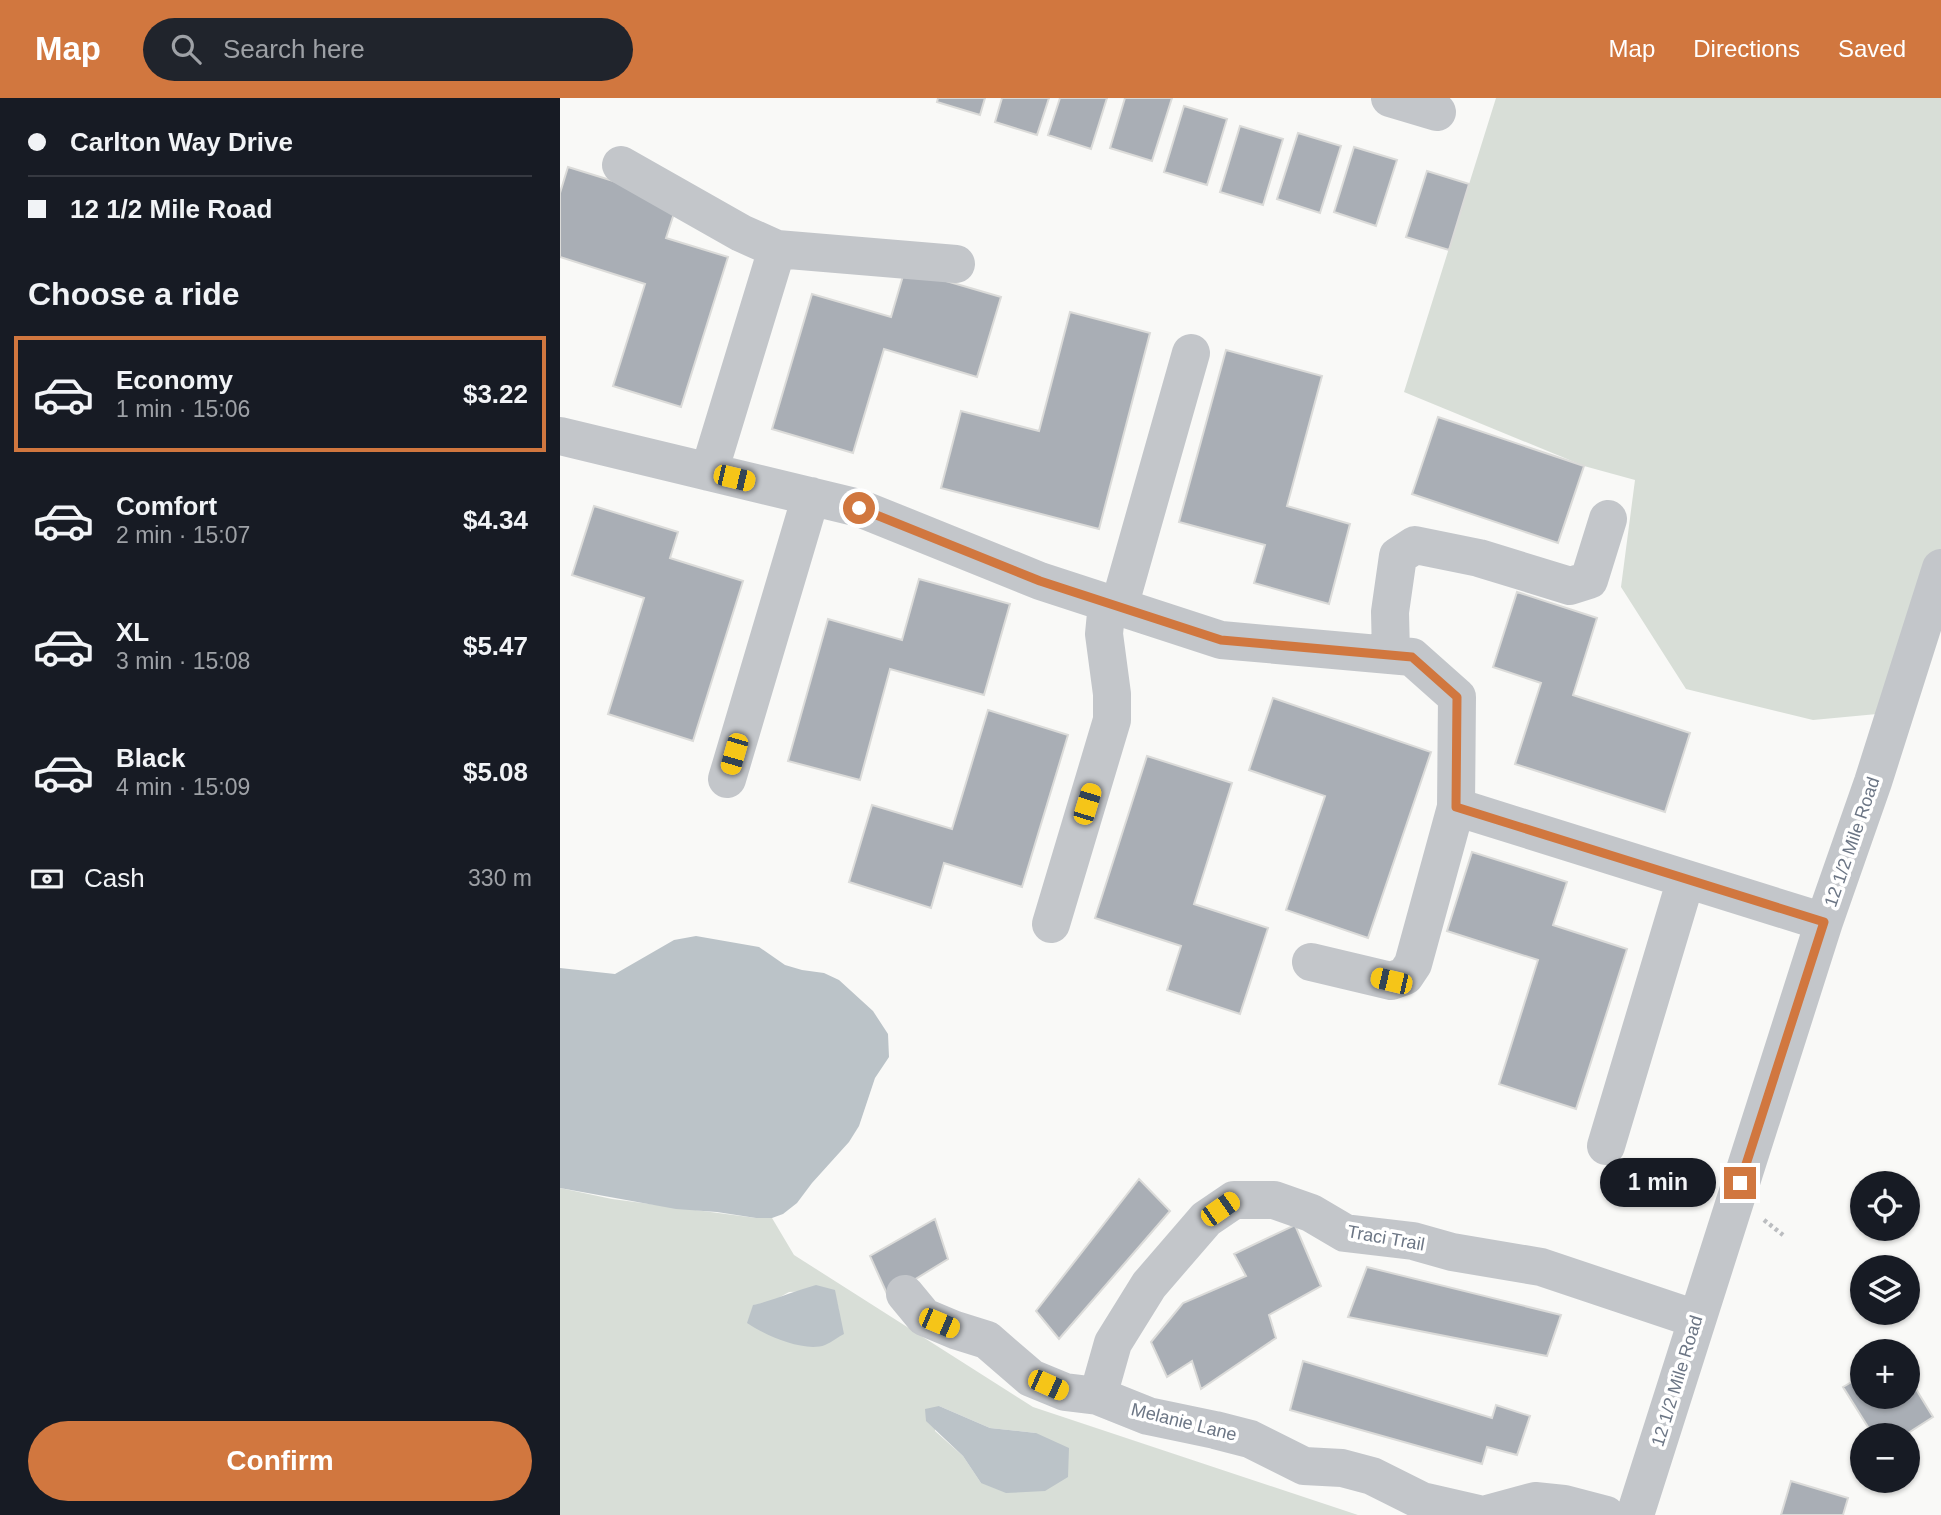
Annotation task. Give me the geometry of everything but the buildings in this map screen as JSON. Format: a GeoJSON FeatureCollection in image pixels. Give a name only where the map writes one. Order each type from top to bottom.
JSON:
{"type":"FeatureCollection","features":[{"type":"Feature","properties":{"kind":"street"},"geometry":{"type":"LineString","coordinates":[[1390,98],[1437,112]]}},
{"type":"Feature","properties":{"kind":"street"},"geometry":{"type":"LineString","coordinates":[[621,165],[741,233],[777,250],[956,264]]}},
{"type":"Feature","properties":{"kind":"street"},"geometry":{"type":"LineString","coordinates":[[709,472],[777,250]]}},
{"type":"Feature","properties":{"kind":"street"},"geometry":{"type":"LineString","coordinates":[[1051,923],[1112,720],[1112,694],[1104,634],[1191,353]]}},
{"type":"Feature","properties":{"kind":"street"},"geometry":{"type":"LineString","coordinates":[[560,436],[859,508],[1040,581],[1221,640],[1412,657],[1457,697],[1456,807],[1413,964],[1405,976],[1391,981],[1311,962]]}},
{"type":"Feature","properties":{"kind":"street"},"geometry":{"type":"LineString","coordinates":[[727,779],[811,496]]}},
{"type":"Feature","properties":{"kind":"street"},"geometry":{"type":"LineString","coordinates":[[1391,655],[1390,612],[1398,556],[1415,545],[1479,558],[1570,586],[1590,580],[1608,519]]}},
{"type":"Feature","properties":{"kind":"street","name":"12 1/2 Mile Road"},"geometry":{"type":"LineString","coordinates":[[1635,1515],[1824,922],[1873,782],[1941,568]]}},
{"type":"Feature","properties":{"kind":"street"},"geometry":{"type":"LineString","coordinates":[[1456,807],[1824,922]]}},
{"type":"Feature","properties":{"kind":"street"},"geometry":{"type":"LineString","coordinates":[[1606,1146],[1686,878]]}},
{"type":"Feature","properties":{"kind":"street","name":"Traci Trail"},"geometry":{"type":"LineString","coordinates":[[1098,1396],[1113,1343],[1149,1285],[1206,1219],[1234,1200],[1274,1200],[1311,1213],[1345,1233],[1413,1241],[1452,1252],[1541,1267],[1696,1319]]}},
{"type":"Feature","properties":{"kind":"street","name":"Melanie Lane"},"geometry":{"type":"LineString","coordinates":[[905,1294],[924,1317],[987,1340],[1031,1378],[1065,1392],[1098,1396],[1148,1416],[1250,1439],[1304,1466],[1342,1468],[1372,1476],[1422,1501],[1483,1515],[1535,1501],[1564,1504],[1606,1515]]}},
{"type":"Feature","properties":{"kind":"shaded area"},"geometry":{"type":"Polygon","coordinates":[[[1496,98],[1941,98],[1941,597],[1877,714],[1813,720],[1686,689],[1621,587],[1635,480],[1584,466],[1404,392],[1496,98]]]}},
{"type":"Feature","properties":{"kind":"shaded area"},"geometry":{"type":"Polygon","coordinates":[[[696,936],[759,947],[785,965],[824,973],[839,980],[873,1011],[888,1034],[889,1057],[875,1078],[859,1126],[849,1142],[797,1203],[783,1214],[772,1218],[676,1209],[560,1188],[560,968],[615,974],[674,940],[696,936]]]}},
{"type":"Feature","properties":{"kind":"shaded area"},"geometry":{"type":"Polygon","coordinates":[[[560,1188],[612,1199],[772,1218],[794,1255],[1033,1407],[1358,1515],[560,1515],[560,1188]],[[834,1290],[789,1292],[773,1301],[754,1305],[839,1311],[834,1290]],[[939,1406],[935,1431],[963,1456],[981,1483],[1036,1433],[990,1428],[939,1406]]]}},
{"type":"Feature","properties":{"kind":"shaded area"},"geometry":{"type":"Polygon","coordinates":[[[816,1285],[835,1290],[844,1334],[825,1345],[796,1345],[764,1333],[747,1323],[753,1305],[816,1285]]]}},
{"type":"Feature","properties":{"kind":"shaded area"},"geometry":{"type":"Polygon","coordinates":[[[939,1406],[990,1428],[1036,1433],[1069,1448],[1068,1477],[1045,1491],[1006,1493],[981,1483],[963,1456],[926,1421],[925,1409],[939,1406]]]}},
{"type":"Feature","properties":{"kind":"route"},"geometry":{"type":"LineString","coordinates":[[859,508],[1040,581],[1221,640],[1412,657],[1457,697],[1456,807],[1824,922],[1740,1183]]}}]}
